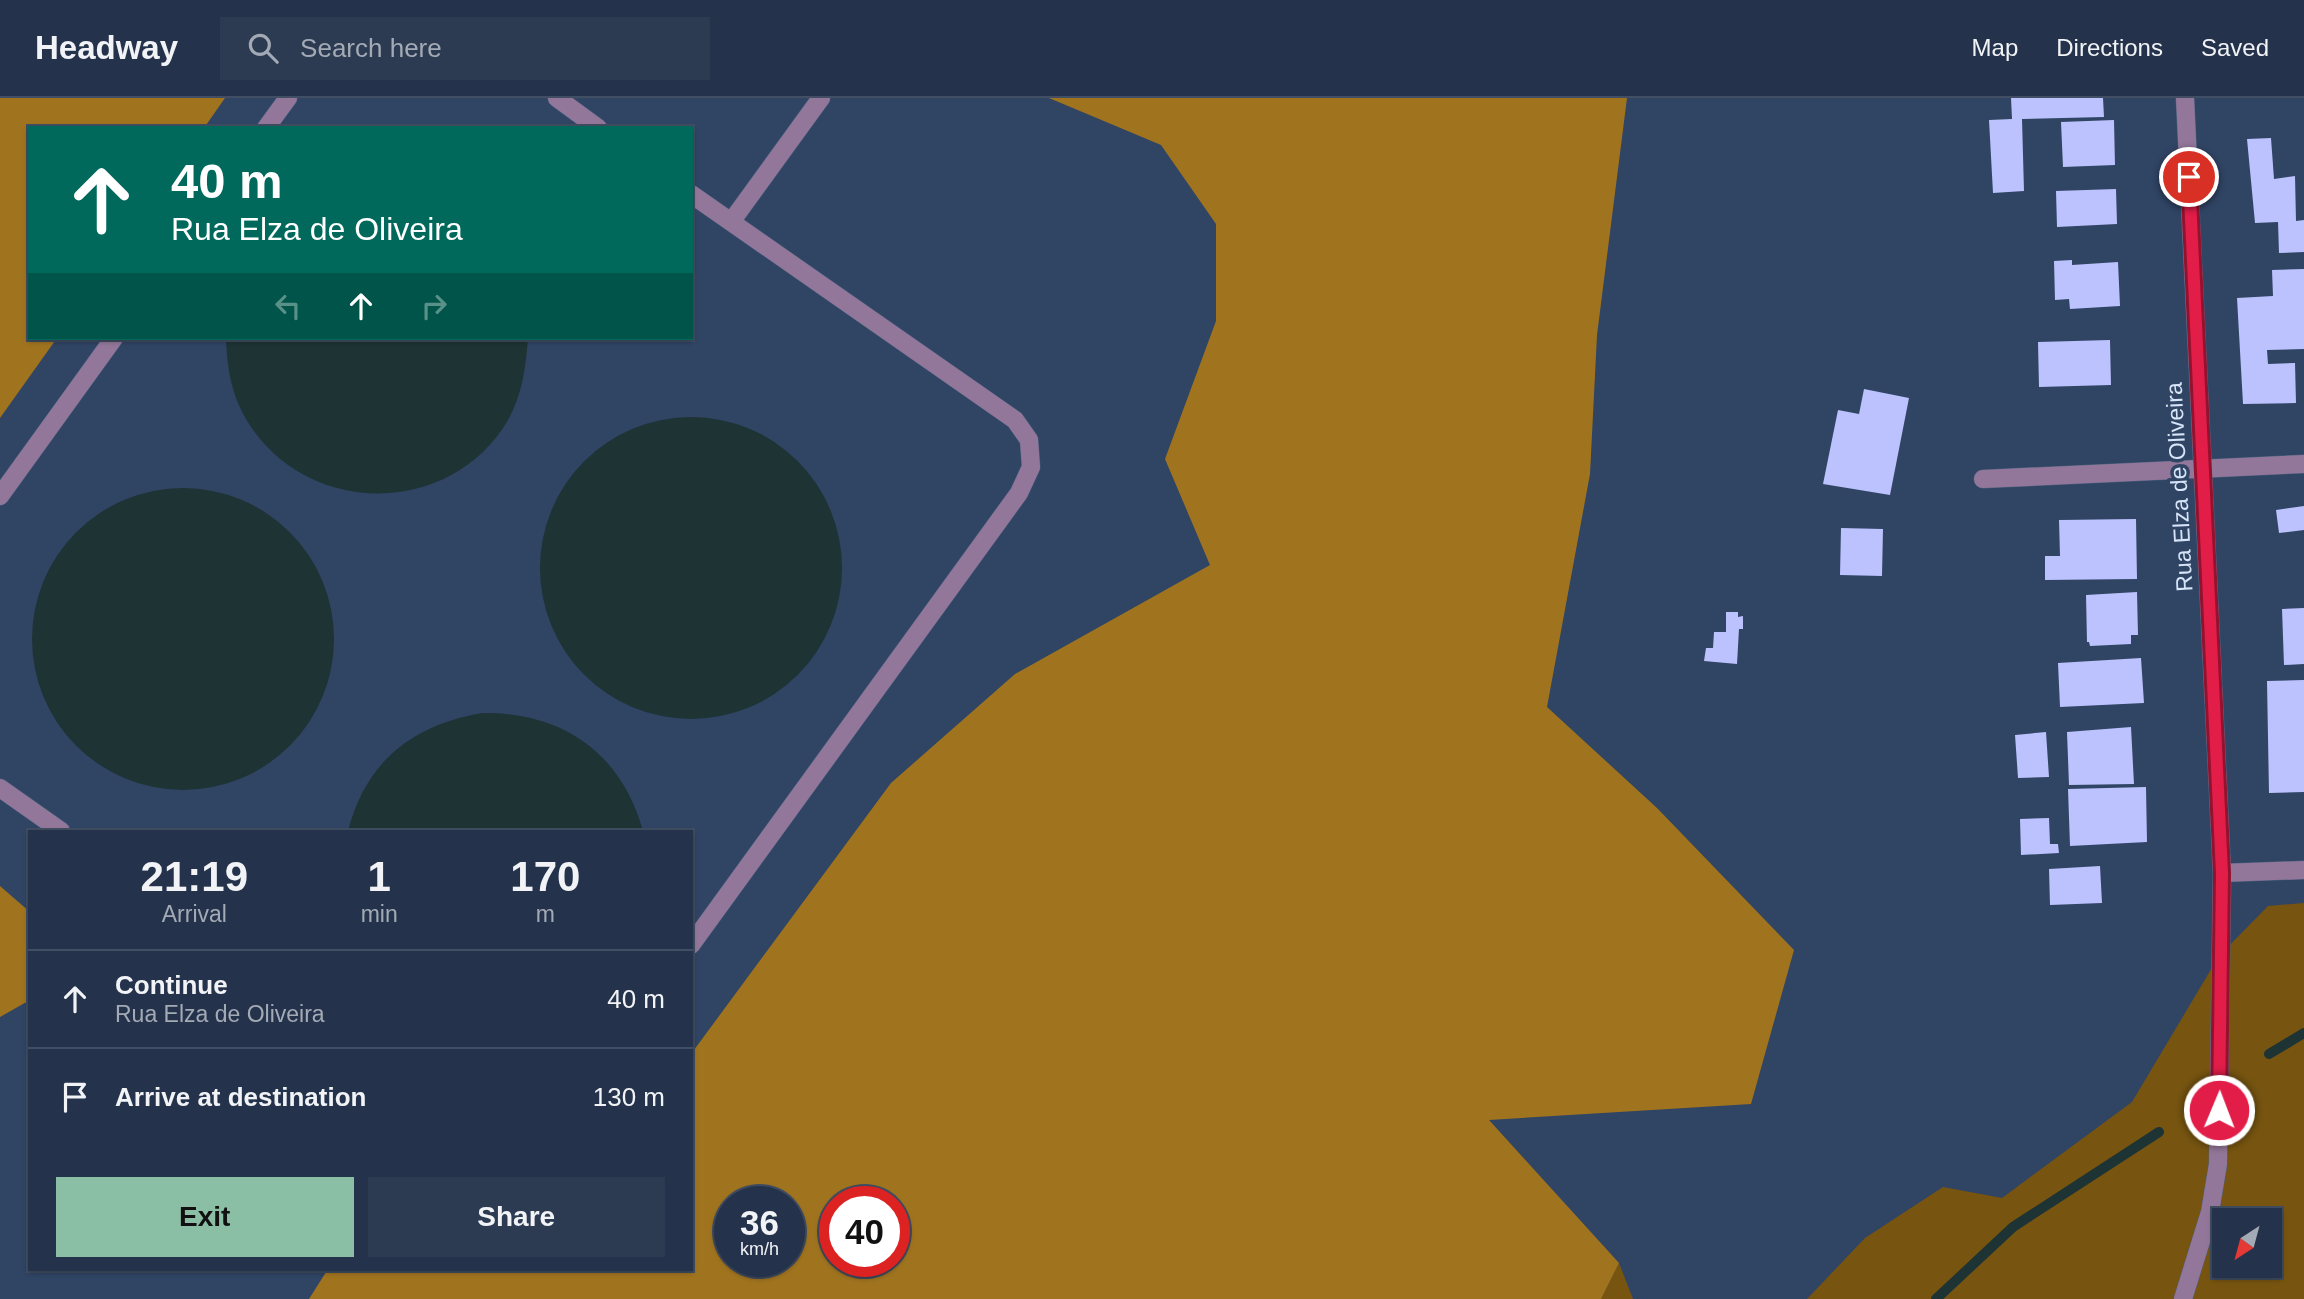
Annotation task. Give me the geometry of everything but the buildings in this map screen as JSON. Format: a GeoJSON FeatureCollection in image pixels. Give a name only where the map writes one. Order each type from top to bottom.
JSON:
{"type":"FeatureCollection","features":[{"type":"Feature","properties":{"kind":"street"},"geometry":{"type":"LineString","coordinates":[[267,126],[288,98]]}},
{"type":"Feature","properties":{"kind":"street"},"geometry":{"type":"LineString","coordinates":[[556,98],[595,126]]}},
{"type":"Feature","properties":{"kind":"street"},"geometry":{"type":"LineString","coordinates":[[731,222],[821,98]]}},
{"type":"Feature","properties":{"kind":"street","name":"Rua Elza de Oliveira"},"geometry":{"type":"LineString","coordinates":[[2183,1299],[2210,1212],[2218,1164],[2222,873],[2185,98]]}},
{"type":"Feature","properties":{"kind":"street"},"geometry":{"type":"LineString","coordinates":[[693,195],[1015,420],[1029,440],[1031,467],[1011,504],[693,942]]}},
{"type":"Feature","properties":{"kind":"street"},"geometry":{"type":"LineString","coordinates":[[0,496],[113,340]]}},
{"type":"Feature","properties":{"kind":"street"},"geometry":{"type":"LineString","coordinates":[[1983,479],[2304,464]]}},
{"type":"Feature","properties":{"kind":"street"},"geometry":{"type":"LineString","coordinates":[[0,788],[60,830]]}},
{"type":"Feature","properties":{"kind":"street"},"geometry":{"type":"LineString","coordinates":[[2222,873],[2304,870]]}},
{"type":"Feature","properties":{"kind":"shaded area"},"geometry":{"type":"Polygon","coordinates":[[[0,98],[225,98],[205,126],[28,126],[28,340],[56,340],[0,418],[0,98]]]}},
{"type":"Feature","properties":{"kind":"shaded area"},"geometry":{"type":"Polygon","coordinates":[[[1049,98],[1627,98],[1597,335],[1590,474],[1547,707],[1657,808],[1794,950],[1751,1104],[1489,1120],[1619,1263],[1601,1299],[309,1299],[327,1271],[693,1271],[693,1051],[891,783],[1015,674],[1210,565],[1165,459],[1216,321],[1216,224],[1161,145],[1049,98]]]}},
{"type":"Feature","properties":{"kind":"shaded area"},"geometry":{"type":"Polygon","coordinates":[[[226,340],[528,340],[517,401],[508,420],[482,452],[451,475],[415,489],[377,493],[339,488],[303,474],[272,451],[246,419],[233,390],[226,340]]]}},
{"type":"Feature","properties":{"kind":"shaded area"},"geometry":{"type":"Polygon","coordinates":[[[691,417],[720,420],[749,429],[775,443],[798,461],[816,484],[830,510],[839,539],[842,568],[839,597],[830,626],[816,652],[798,675],[775,693],[749,707],[720,716],[691,719],[662,716],[633,707],[607,693],[584,675],[566,652],[552,626],[543,597],[540,568],[543,539],[552,510],[566,484],[584,461],[607,443],[633,429],[662,420],[691,417]]]}},
{"type":"Feature","properties":{"kind":"shaded area"},"geometry":{"type":"Polygon","coordinates":[[[183,488],[212,491],[241,500],[267,514],[290,532],[308,555],[322,581],[331,610],[334,639],[331,668],[322,697],[308,723],[290,746],[267,764],[241,778],[212,787],[183,790],[154,787],[125,778],[99,764],[76,746],[58,723],[44,697],[35,668],[32,639],[35,610],[44,581],[58,555],[76,532],[99,514],[125,500],[154,491],[183,488]]]}},
{"type":"Feature","properties":{"kind":"shaded area"},"geometry":{"type":"Polygon","coordinates":[[[482,713],[511,715],[538,720],[562,729],[584,742],[620,779],[633,803],[643,830],[348,830],[356,806],[380,766],[414,737],[457,719],[482,713]]]}},
{"type":"Feature","properties":{"kind":"shaded area"},"geometry":{"type":"Polygon","coordinates":[[[0,886],[28,910],[28,1001],[0,1017],[0,886]]]}},
{"type":"Feature","properties":{"kind":"shaded area"},"geometry":{"type":"Polygon","coordinates":[[[2304,903],[2304,1299],[1807,1299],[1865,1238],[1943,1187],[2002,1198],[2132,1102],[2219,956],[2268,906],[2304,903]]]}},
{"type":"Feature","properties":{"kind":"shaded area"},"geometry":{"type":"Polygon","coordinates":[[[1619,1263],[1633,1299],[1601,1299],[1619,1263]]]}},
{"type":"Feature","properties":{"kind":"waterway"},"geometry":{"type":"LineString","coordinates":[[2269,1054],[2304,1033]]}},
{"type":"Feature","properties":{"kind":"waterway"},"geometry":{"type":"LineString","coordinates":[[1936,1299],[2013,1227],[2159,1132]]}},
{"type":"Feature","properties":{"kind":"route"},"geometry":{"type":"LineString","coordinates":[[2189,177],[2222,873],[2219,1110]]}}]}
